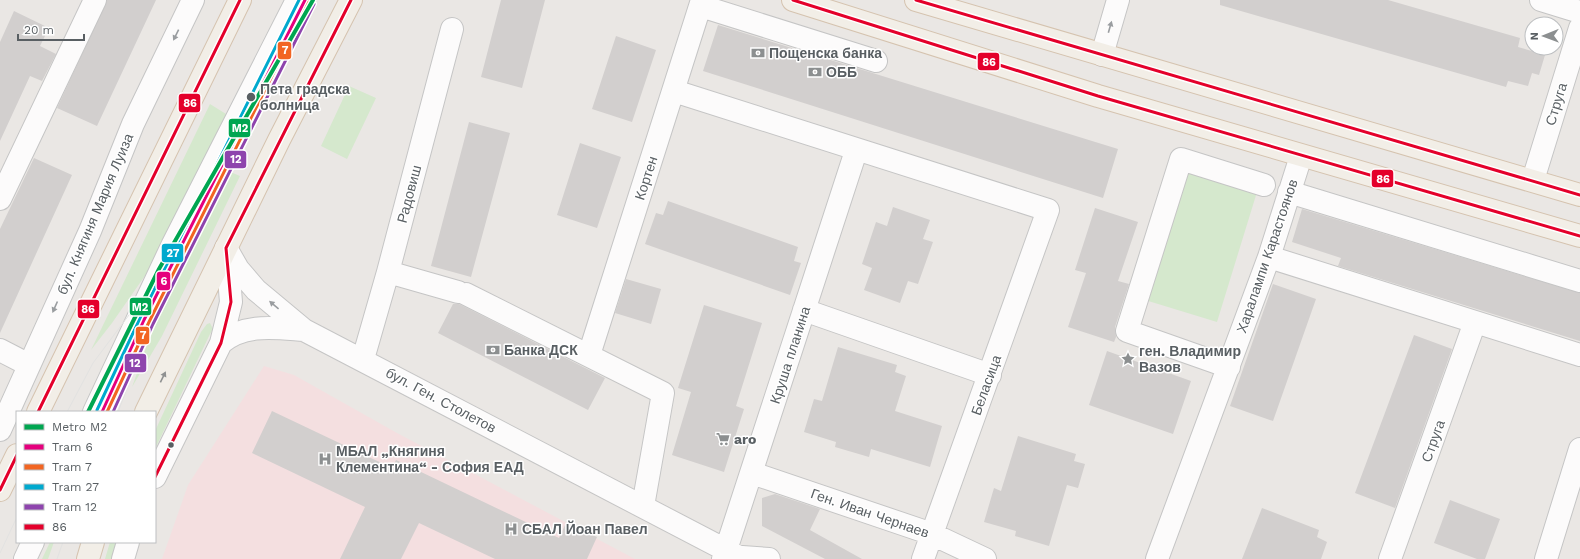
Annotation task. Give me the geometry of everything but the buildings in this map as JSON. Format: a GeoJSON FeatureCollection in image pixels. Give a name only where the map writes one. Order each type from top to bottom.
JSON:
{"type":"FeatureCollection","features":[{"type":"Feature","properties":{"kind":"main road"},"geometry":{"type":"LineString","coordinates":[[38,411],[240,0]]}},
{"type":"Feature","properties":{"kind":"main road"},"geometry":{"type":"LineString","coordinates":[[146,411],[226,248],[351,0]]}},
{"type":"Feature","properties":{"kind":"main road"},"geometry":{"type":"LineString","coordinates":[[793,0],[1098,96],[1580,236]]}},
{"type":"Feature","properties":{"kind":"main road"},"geometry":{"type":"LineString","coordinates":[[916,0],[1580,195]]}},
{"type":"Feature","properties":{"kind":"main road"},"geometry":{"type":"LineString","coordinates":[[0,490],[16,457]]}},
{"type":"Feature","properties":{"kind":"main road"},"geometry":{"type":"LineString","coordinates":[[88,559],[93,543]]}},
{"type":"Feature","properties":{"kind":"street"},"geometry":{"type":"LineString","coordinates":[[0,199],[95,0]]}},
{"type":"Feature","properties":{"kind":"street","name":"бул. Княгиня Мария Луиза"},"geometry":{"type":"LineString","coordinates":[[0,430],[90,231],[133,124],[193,0]]}},
{"type":"Feature","properties":{"kind":"street"},"geometry":{"type":"LineString","coordinates":[[94,411],[172,246],[297,0]]}},
{"type":"Feature","properties":{"kind":"street"},"geometry":{"type":"LineString","coordinates":[[1102,55],[1118,0]]}},
{"type":"Feature","properties":{"kind":"street"},"geometry":{"type":"LineString","coordinates":[[1541,0],[1580,12]]}},
{"type":"Feature","properties":{"kind":"street"},"geometry":{"type":"LineString","coordinates":[[702,3],[876,61]]}},
{"type":"Feature","properties":{"kind":"street","name":"Кортен"},"geometry":{"type":"LineString","coordinates":[[588,355],[702,3]]}},
{"type":"Feature","properties":{"kind":"street","name":"Струга"},"geometry":{"type":"LineString","coordinates":[[1533,180],[1580,28]]}},
{"type":"Feature","properties":{"kind":"street","name":"Радовиш"},"geometry":{"type":"LineString","coordinates":[[363,360],[388,272],[452,29]]}},
{"type":"Feature","properties":{"kind":"street"},"geometry":{"type":"LineString","coordinates":[[674,91],[856,151]]}},
{"type":"Feature","properties":{"kind":"street","name":"Беласица"},"geometry":{"type":"LineString","coordinates":[[856,151],[1048,210],[990,375],[922,559]]}},
{"type":"Feature","properties":{"kind":"street","name":"Круша планина"},"geometry":{"type":"LineString","coordinates":[[734,556],[752,473],[856,151]]}},
{"type":"Feature","properties":{"kind":"street","name":"Харалампи Карастоянов"},"geometry":{"type":"LineString","coordinates":[[1157,559],[1269,257],[1301,156]]}},
{"type":"Feature","properties":{"kind":"street"},"geometry":{"type":"LineString","coordinates":[[1229,367],[1127,331],[1181,159],[1264,185]]}},
{"type":"Feature","properties":{"kind":"street"},"geometry":{"type":"LineString","coordinates":[[1289,192],[1580,281]]}},
{"type":"Feature","properties":{"kind":"street"},"geometry":{"type":"LineString","coordinates":[[156,475],[221,343],[231,302],[226,248]]}},
{"type":"Feature","properties":{"kind":"street","name":"бул. Ген. Столетов"},"geometry":{"type":"LineString","coordinates":[[226,248],[238,269],[256,290],[304,330],[643,506],[734,556],[769,559]]}},
{"type":"Feature","properties":{"kind":"street"},"geometry":{"type":"LineString","coordinates":[[1269,257],[1580,355]]}},
{"type":"Feature","properties":{"kind":"street"},"geometry":{"type":"LineString","coordinates":[[388,272],[462,293],[663,393],[643,506]]}},
{"type":"Feature","properties":{"kind":"street"},"geometry":{"type":"LineString","coordinates":[[804,310],[990,375]]}},
{"type":"Feature","properties":{"kind":"street","name":"Струга"},"geometry":{"type":"LineString","coordinates":[[1390,559],[1475,322]]}},
{"type":"Feature","properties":{"kind":"street"},"geometry":{"type":"LineString","coordinates":[[221,343],[231,334],[249,329],[267,328],[304,330]]}},
{"type":"Feature","properties":{"kind":"street"},"geometry":{"type":"LineString","coordinates":[[0,350],[29,364]]}},
{"type":"Feature","properties":{"kind":"street"},"geometry":{"type":"LineString","coordinates":[[1546,559],[1580,449]]}},
{"type":"Feature","properties":{"kind":"street","name":"Ген. Иван Чернаев"},"geometry":{"type":"LineString","coordinates":[[752,473],[932,534],[985,559]]}},
{"type":"Feature","properties":{"kind":"street"},"geometry":{"type":"LineString","coordinates":[[25,559],[33,543]]}},
{"type":"Feature","properties":{"kind":"street"},"geometry":{"type":"LineString","coordinates":[[123,559],[128,543]]}},
{"type":"Feature","properties":{"kind":"shaded area","name":"МБАЛ „Княгиня Клементина“ - София ЕАД"},"geometry":{"type":"Polygon","coordinates":[[[264,366],[294,375],[397,433],[635,559],[162,559],[188,485],[264,366]]]}},
{"type":"Feature","properties":{"kind":"green space"},"geometry":{"type":"Polygon","coordinates":[[[349,86],[376,98],[347,159],[321,146],[349,86]]]}},
{"type":"Feature","properties":{"kind":"green space"},"geometry":{"type":"Polygon","coordinates":[[[210,104],[226,114],[151,267],[112,323],[91,350],[210,104]]]}},
{"type":"Feature","properties":{"kind":"green space"},"geometry":{"type":"Polygon","coordinates":[[[223,169],[240,176],[162,336],[132,387],[155,323],[197,231],[223,169]]]}},
{"type":"Feature","properties":{"kind":"green space"},"geometry":{"type":"Polygon","coordinates":[[[1185,170],[1257,192],[1217,322],[1145,300],[1185,170]]]}},
{"type":"Feature","properties":{"kind":"green space"},"geometry":{"type":"Polygon","coordinates":[[[210,323],[213,329],[156,447],[156,429],[201,332],[207,324],[210,323]]]}},
{"type":"Feature","properties":{"kind":"green space"},"geometry":{"type":"Polygon","coordinates":[[[50,543],[54,543],[48,559],[42,559],[50,543]]]}},
{"type":"Feature","properties":{"kind":"green space"},"geometry":{"type":"Polygon","coordinates":[[[110,543],[120,543],[115,559],[105,559],[110,543]]]}},
{"type":"Feature","properties":{"kind":"tram line","name":"27"},"geometry":{"type":"LineString","coordinates":[[97,410],[140,318],[299,0]]}},
{"type":"Feature","properties":{"kind":"tram line","name":"6"},"geometry":{"type":"LineString","coordinates":[[102,411],[144,320],[305,0]]}},
{"type":"Feature","properties":{"kind":"tram line","name":"7"},"geometry":{"type":"LineString","coordinates":[[107,411],[149,322],[309,2]]}},
{"type":"Feature","properties":{"kind":"tram line","name":"12"},"geometry":{"type":"LineString","coordinates":[[113,411],[153,324],[314,4]]}},
{"type":"Feature","properties":{"kind":"tram line"},"geometry":{"type":"LineString","coordinates":[[68,411],[93,363],[129,315]]}},
{"type":"Feature","properties":{"kind":"tram line"},"geometry":{"type":"LineString","coordinates":[[118,411],[138,360],[144,320]]}},
{"type":"Feature","properties":{"kind":"tram line"},"geometry":{"type":"LineString","coordinates":[[0,553],[16,519]]}},
{"type":"Feature","properties":{"kind":"tram line"},"geometry":{"type":"LineString","coordinates":[[57,559],[63,543]]}},
{"type":"Feature","properties":{"kind":"metro line","name":"M2"},"geometry":{"type":"LineString","coordinates":[[88,411],[159,269],[313,0]]}},
{"type":"Feature","properties":{"kind":"transit line","name":"86"},"geometry":{"type":"LineString","coordinates":[[38,411],[240,0]]}},
{"type":"Feature","properties":{"kind":"transit line","name":"86"},"geometry":{"type":"LineString","coordinates":[[156,475],[221,343],[231,302],[226,248],[351,0]]}},
{"type":"Feature","properties":{"kind":"transit line","name":"86"},"geometry":{"type":"LineString","coordinates":[[793,0],[1098,96],[1580,236]]}},
{"type":"Feature","properties":{"kind":"transit line","name":"86"},"geometry":{"type":"LineString","coordinates":[[916,0],[1580,195]]}},
{"type":"Feature","properties":{"kind":"transit line","name":"86"},"geometry":{"type":"LineString","coordinates":[[0,490],[16,457]]}},
{"type":"Feature","properties":{"kind":"place","name":"Пощенска банка"},"geometry":{"type":"Point","coordinates":[758,53]}},
{"type":"Feature","properties":{"kind":"place","name":"ОББ"},"geometry":{"type":"Point","coordinates":[815,72]}},
{"type":"Feature","properties":{"kind":"place","name":"Пета градска болница"},"geometry":{"type":"Point","coordinates":[251,97]}},
{"type":"Feature","properties":{"kind":"place","name":"Банка ДСК"},"geometry":{"type":"Point","coordinates":[493,350]}},
{"type":"Feature","properties":{"kind":"place","name":"ген. Владимир Вазов"},"geometry":{"type":"Point","coordinates":[1128,359]}},
{"type":"Feature","properties":{"kind":"place","name":"aro"},"geometry":{"type":"Point","coordinates":[723,439]}},
{"type":"Feature","properties":{"kind":"place","name":"МБАЛ „Княгиня Клементина“ - София ЕАД"},"geometry":{"type":"Point","coordinates":[325,459]}},
{"type":"Feature","properties":{"kind":"place","name":"СБАЛ Йоан Павел"},"geometry":{"type":"Point","coordinates":[511,529]}}]}
